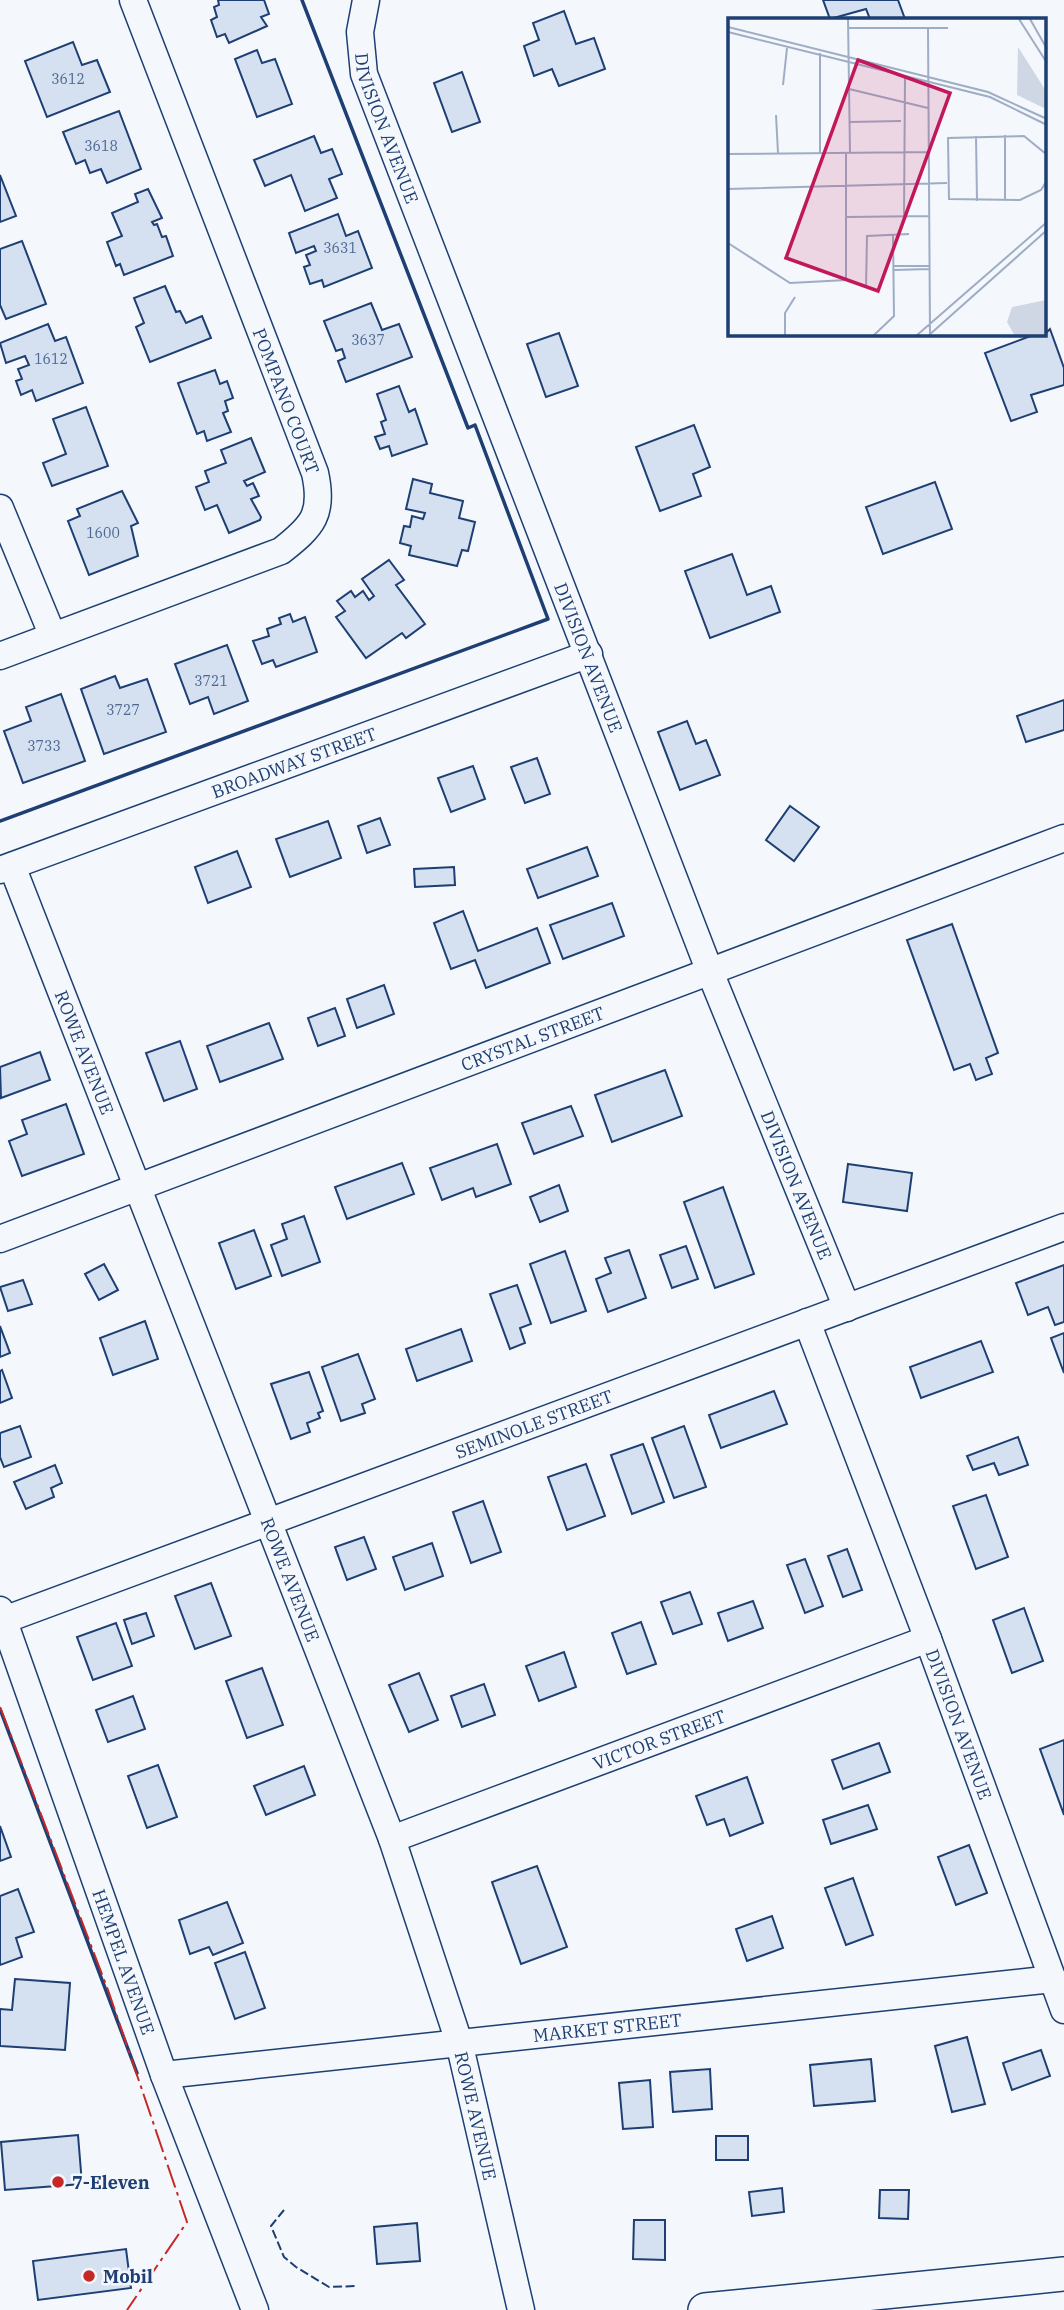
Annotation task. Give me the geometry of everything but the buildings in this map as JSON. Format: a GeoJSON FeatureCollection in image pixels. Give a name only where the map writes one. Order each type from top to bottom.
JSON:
{"type":"FeatureCollection","features":[{"type":"Feature","properties":{"kind":"main road"},"geometry":{"type":"LineString","coordinates":[[705,2310],[1064,2274]]}},
{"type":"Feature","properties":{"kind":"street","name":"POMPANO COURT"},"geometry":{"type":"LineString","coordinates":[[0,656],[52,634],[281,551],[310,529],[320,498],[314,473],[133,0]]}},
{"type":"Feature","properties":{"kind":"street","name":"DIVISION AVENUE"},"geometry":{"type":"LineString","coordinates":[[366,0],[360,32],[363,74],[710,972],[847,1308]]}},
{"type":"Feature","properties":{"kind":"street"},"geometry":{"type":"LineString","coordinates":[[0,508],[52,634]]}},
{"type":"Feature","properties":{"kind":"street","name":"BROADWAY STREET"},"geometry":{"type":"LineString","coordinates":[[6,868],[589,654]]}},
{"type":"Feature","properties":{"kind":"street","name":"CRYSTAL STREET"},"geometry":{"type":"LineString","coordinates":[[0,1239],[1064,838]]}},
{"type":"Feature","properties":{"kind":"street","name":"ROWE AVENUE"},"geometry":{"type":"LineString","coordinates":[[6,868],[139,1188],[266,1521],[392,1839],[459,2042],[521,2310]]}},
{"type":"Feature","properties":{"kind":"street","name":"SEMINOLE STREET"},"geometry":{"type":"LineString","coordinates":[[2,1615],[266,1521],[1064,1227]]}},
{"type":"Feature","properties":{"kind":"street","name":"DIVISION AVENUE"},"geometry":{"type":"LineString","coordinates":[[807,1322],[928,1639],[1064,2010]]}},
{"type":"Feature","properties":{"kind":"street","name":"HEMPEL AVENUE"},"geometry":{"type":"LineString","coordinates":[[2,1615],[164,2075],[255,2310]]}},
{"type":"Feature","properties":{"kind":"street","name":"VICTOR STREET"},"geometry":{"type":"LineString","coordinates":[[392,1839],[928,1639]]}},
{"type":"Feature","properties":{"kind":"street","name":"MARKET STREET"},"geometry":{"type":"LineString","coordinates":[[164,2075],[1053,1979]]}},
{"type":"Feature","properties":{"kind":"fence"},"geometry":{"type":"LineString","coordinates":[[284,2210],[271,2226],[284,2257],[329,2287],[356,2286]]}},
{"type":"Feature","properties":{"kind":"wall"},"geometry":{"type":"LineString","coordinates":[[0,821],[548,619],[475,425],[468,428],[302,0]]}},
{"type":"Feature","properties":{"kind":"wall"},"geometry":{"type":"LineString","coordinates":[[0,1709],[137,2073]]}},
{"type":"Feature","properties":{"kind":"power"},"geometry":{"type":"LineString","coordinates":[[0,1707],[108,1990],[187,2222],[127,2310]]}},
{"type":"Feature","properties":{"kind":"place","name":"7-Eleven"},"geometry":{"type":"Point","coordinates":[58,2182]}},
{"type":"Feature","properties":{"kind":"place","name":"Mobil"},"geometry":{"type":"Point","coordinates":[89,2276]}}]}
